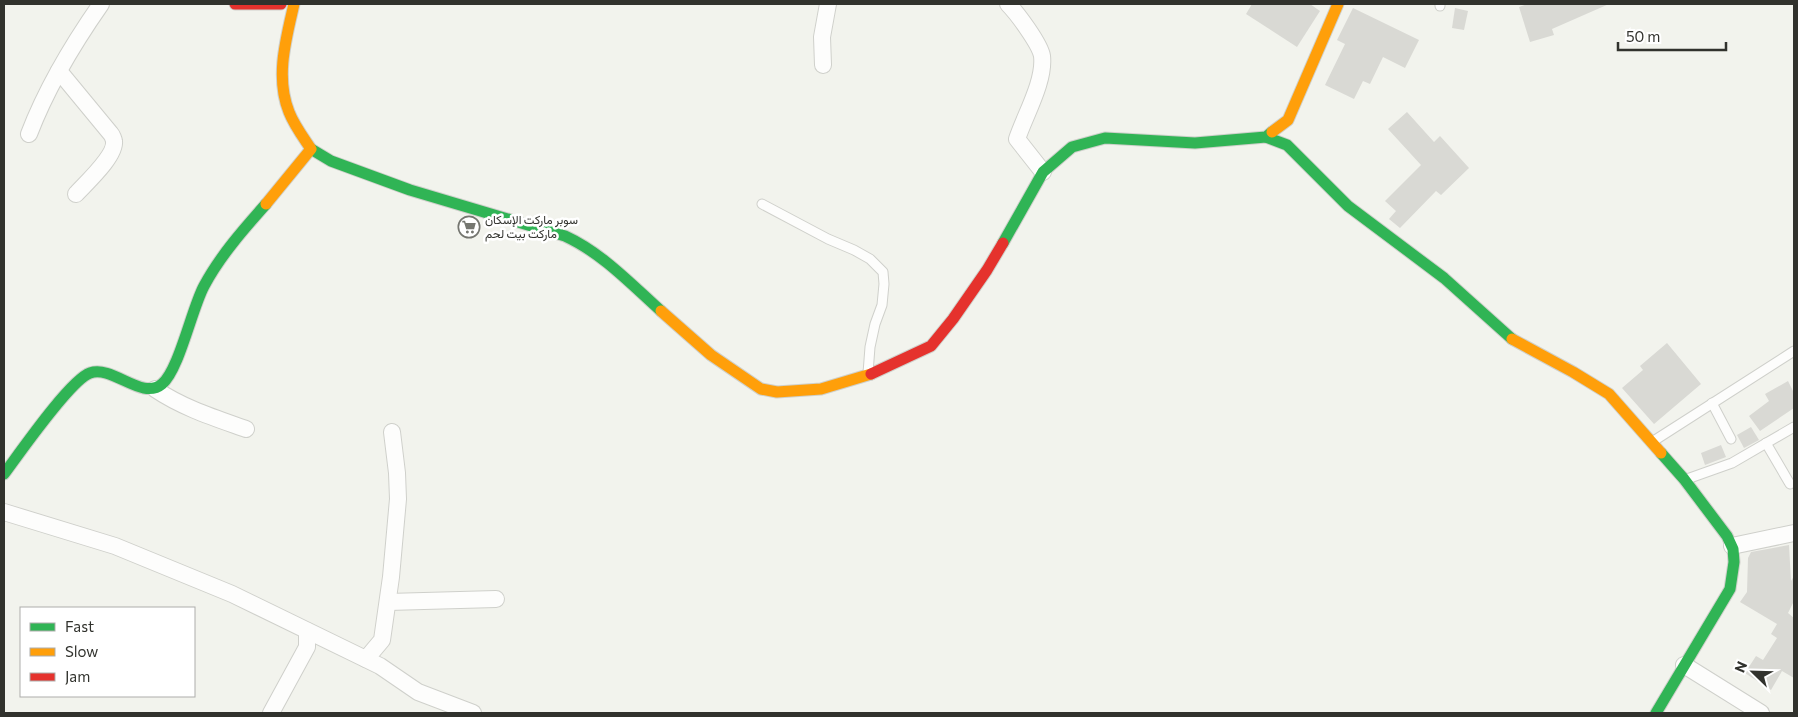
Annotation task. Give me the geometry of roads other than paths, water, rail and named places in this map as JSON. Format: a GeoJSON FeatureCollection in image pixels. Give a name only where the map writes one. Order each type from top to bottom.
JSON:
{"type":"FeatureCollection","features":[{"type":"Feature","properties":{"kind":"street"},"geometry":{"type":"LineString","coordinates":[[29,134],[38,109],[59,71],[84,28],[101,4]]}},
{"type":"Feature","properties":{"kind":"street"},"geometry":{"type":"LineString","coordinates":[[234,4],[281,4]]}},
{"type":"Feature","properties":{"kind":"street"},"geometry":{"type":"LineString","coordinates":[[294,4],[285,48],[282,76],[288,111],[311,149],[331,161],[410,190],[566,236],[582,244],[597,254],[711,355],[760,389],[777,392],[822,389],[867,376],[930,346],[953,320],[987,270],[1018,219],[1043,172],[1072,147],[1105,138],[1195,143],[1266,138],[1287,145],[1348,206],[1444,278],[1513,340],[1574,372],[1609,394],[1684,480],[1727,536],[1732,546],[1735,569],[1730,589],[1656,713]]}},
{"type":"Feature","properties":{"kind":"street"},"geometry":{"type":"LineString","coordinates":[[823,65],[822,37],[828,4]]}},
{"type":"Feature","properties":{"kind":"street"},"geometry":{"type":"LineString","coordinates":[[1008,4],[1023,20],[1042,55],[1038,86],[1017,139],[1043,172]]}},
{"type":"Feature","properties":{"kind":"street"},"geometry":{"type":"LineString","coordinates":[[1287,145],[1288,120],[1338,4]]}},
{"type":"Feature","properties":{"kind":"street"},"geometry":{"type":"LineString","coordinates":[[59,71],[111,134],[114,141],[114,148],[109,156],[76,194]]}},
{"type":"Feature","properties":{"kind":"street"},"geometry":{"type":"LineString","coordinates":[[1266,138],[1288,120]]}},
{"type":"Feature","properties":{"kind":"street"},"geometry":{"type":"LineString","coordinates":[[4,474],[70,389],[90,374],[106,373],[144,389],[155,388],[164,384],[190,317],[203,288],[217,265],[231,243],[282,186],[311,149]]}},
{"type":"Feature","properties":{"kind":"street"},"geometry":{"type":"LineString","coordinates":[[155,388],[190,408],[246,429]]}},
{"type":"Feature","properties":{"kind":"street"},"geometry":{"type":"LineString","coordinates":[[387,671],[382,640],[388,602],[398,499],[392,432]]}},
{"type":"Feature","properties":{"kind":"street"},"geometry":{"type":"LineString","coordinates":[[4,512],[115,546],[167,566],[232,594],[366,659],[418,692],[473,713]]}},
{"type":"Feature","properties":{"kind":"street"},"geometry":{"type":"LineString","coordinates":[[1732,546],[1794,534]]}},
{"type":"Feature","properties":{"kind":"street"},"geometry":{"type":"LineString","coordinates":[[388,602],[496,599]]}},
{"type":"Feature","properties":{"kind":"street"},"geometry":{"type":"LineString","coordinates":[[271,713],[307,647],[307,631]]}},
{"type":"Feature","properties":{"kind":"street"},"geometry":{"type":"LineString","coordinates":[[366,659],[382,640]]}},
{"type":"Feature","properties":{"kind":"street"},"geometry":{"type":"LineString","coordinates":[[1684,665],[1761,713]]}},
{"type":"Feature","properties":{"kind":"lane"},"geometry":{"type":"LineString","coordinates":[[762,204],[828,239],[854,250],[870,259],[883,272],[882,305],[874,324],[867,376]]}},
{"type":"Feature","properties":{"kind":"lane"},"geometry":{"type":"LineString","coordinates":[[1652,443],[1794,351]]}},
{"type":"Feature","properties":{"kind":"lane"},"geometry":{"type":"LineString","coordinates":[[1712,403],[1731,439]]}},
{"type":"Feature","properties":{"kind":"lane"},"geometry":{"type":"LineString","coordinates":[[1684,480],[1732,463],[1794,427]]}},
{"type":"Feature","properties":{"kind":"lane"},"geometry":{"type":"LineString","coordinates":[[1766,443],[1790,484]]}},
{"type":"Feature","properties":{"kind":"place","name":"سوبر ماركت الإسكان ماركت بيت لحم"},"geometry":{"type":"Point","coordinates":[469,227]}}]}
